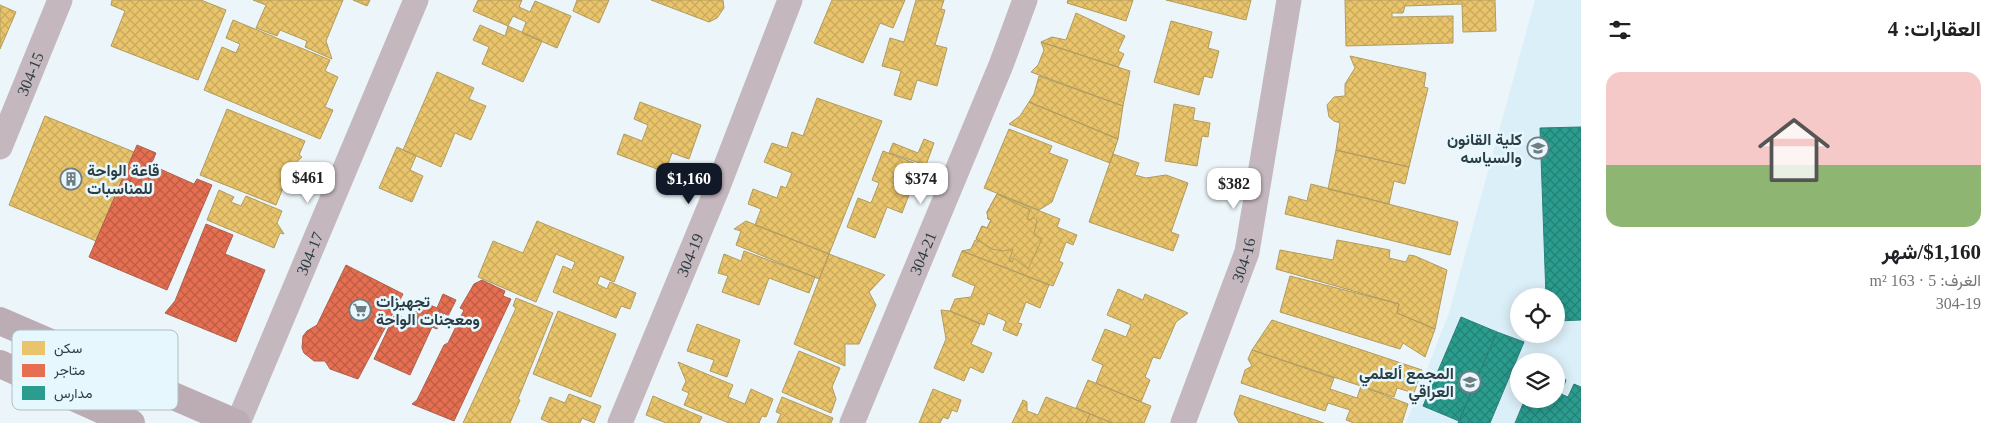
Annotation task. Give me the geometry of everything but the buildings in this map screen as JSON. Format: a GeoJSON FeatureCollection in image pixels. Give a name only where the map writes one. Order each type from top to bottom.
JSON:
{"type":"FeatureCollection","features":[{"type":"Feature","properties":{"kind":"main road"},"geometry":{"type":"LineString","coordinates":[[0,321],[21,330]]}},
{"type":"Feature","properties":{"kind":"main road"},"geometry":{"type":"LineString","coordinates":[[0,364],[12,369]]}},
{"type":"Feature","properties":{"kind":"main road"},"geometry":{"type":"LineString","coordinates":[[178,398],[237,423]]}},
{"type":"Feature","properties":{"kind":"main road"},"geometry":{"type":"LineString","coordinates":[[102,410],[131,423]]}},
{"type":"Feature","properties":{"kind":"street","name":"304-15"},"geometry":{"type":"LineString","coordinates":[[0,147],[60,0]]}},
{"type":"Feature","properties":{"kind":"street","name":"304-17"},"geometry":{"type":"LineString","coordinates":[[237,423],[416,0]]}},
{"type":"Feature","properties":{"kind":"street","name":"304-19"},"geometry":{"type":"LineString","coordinates":[[620,423],[717,189],[790,0]]}},
{"type":"Feature","properties":{"kind":"street","name":"304-21"},"geometry":{"type":"LineString","coordinates":[[852,423],[1001,65],[1024,0]]}},
{"type":"Feature","properties":{"kind":"street","name":"304-16"},"geometry":{"type":"LineString","coordinates":[[1183,423],[1247,252],[1289,0]]}},
{"type":"Feature","properties":{"kind":"shaded area","name":"كلية القانون والسياسه"},"geometry":{"type":"Polygon","coordinates":[[[1535,0],[1581,0],[1581,423],[1406,423],[1449,313],[1535,0]]]}},
{"type":"Feature","properties":{"kind":"place","name":"كلية القانون والسياسه"},"geometry":{"type":"Point","coordinates":[1538,148]}},
{"type":"Feature","properties":{"kind":"place","name":"قاعة الواحة للمناسبات"},"geometry":{"type":"Point","coordinates":[71,179]}},
{"type":"Feature","properties":{"kind":"place","name":"تجهيزات ومعجنات الواحة"},"geometry":{"type":"Point","coordinates":[360,310]}},
{"type":"Feature","properties":{"kind":"place","name":"المجمع ألعلمي العراقي"},"geometry":{"type":"Point","coordinates":[1470,382]}}]}
